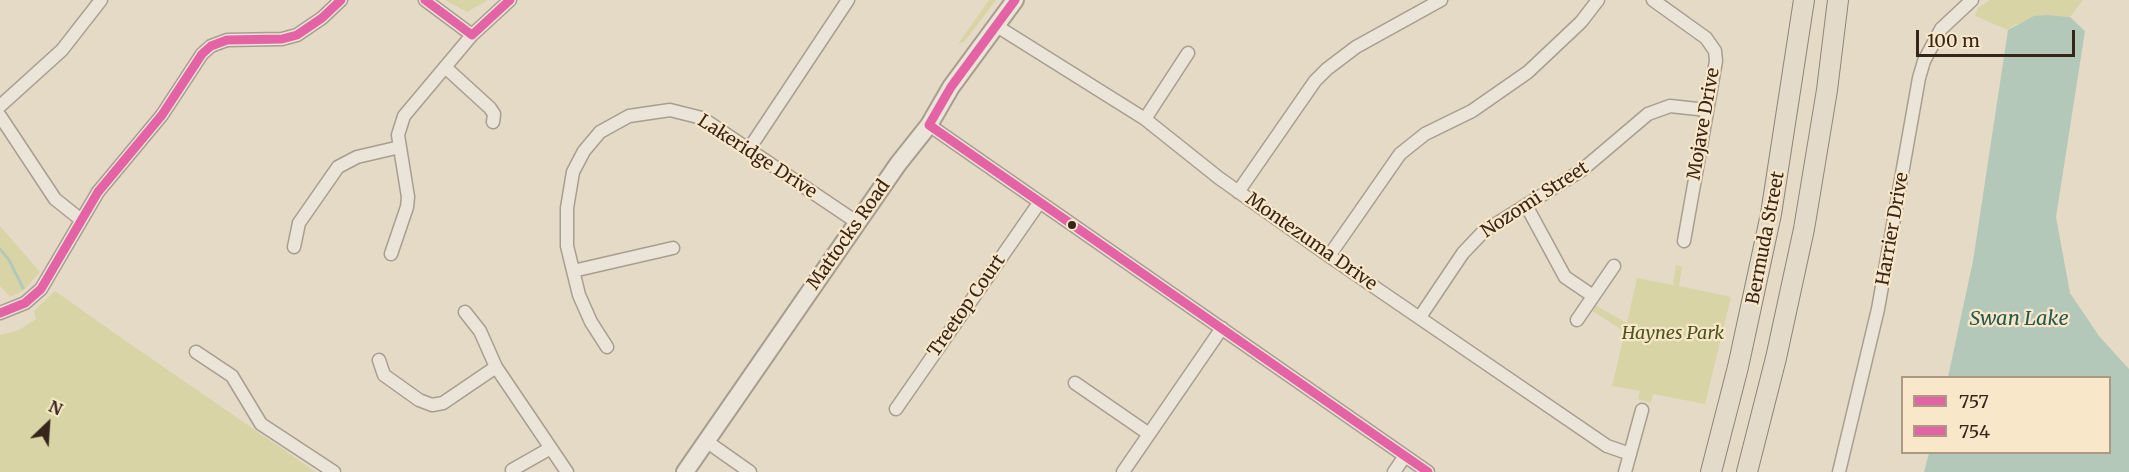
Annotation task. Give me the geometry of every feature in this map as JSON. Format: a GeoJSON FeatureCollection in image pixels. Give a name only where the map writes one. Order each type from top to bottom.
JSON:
{"type":"FeatureCollection","features":[{"type":"Feature","properties":{"kind":"main road","name":"Bermuda Street"},"geometry":{"type":"LineString","coordinates":[[1711,472],[1741,357],[1769,226],[1804,0]]}},
{"type":"Feature","properties":{"kind":"main road","name":"Bermuda Street"},"geometry":{"type":"LineString","coordinates":[[1747,472],[1776,358],[1804,229],[1827,90],[1838,0]]}},
{"type":"Feature","properties":{"kind":"street"},"geometry":{"type":"LineString","coordinates":[[0,106],[62,50],[101,0]]}},
{"type":"Feature","properties":{"kind":"street"},"geometry":{"type":"LineString","coordinates":[[0,314],[25,303],[38,292],[106,181],[162,115],[198,58],[207,49],[227,40],[282,39],[297,35],[322,18],[341,0]]}},
{"type":"Feature","properties":{"kind":"street"},"geometry":{"type":"LineString","coordinates":[[425,0],[472,35]]}},
{"type":"Feature","properties":{"kind":"street"},"geometry":{"type":"LineString","coordinates":[[390,254],[407,207],[399,131],[404,116],[472,35],[510,0]]}},
{"type":"Feature","properties":{"kind":"street"},"geometry":{"type":"LineString","coordinates":[[749,149],[848,0]]}},
{"type":"Feature","properties":{"kind":"street","name":"Mattocks Road"},"geometry":{"type":"LineString","coordinates":[[685,472],[930,125],[951,87],[1015,0]]}},
{"type":"Feature","properties":{"kind":"street"},"geometry":{"type":"LineString","coordinates":[[1238,192],[1315,81],[1327,69],[1356,47],[1441,0]]}},
{"type":"Feature","properties":{"kind":"street"},"geometry":{"type":"LineString","coordinates":[[1329,256],[1400,154],[1425,134],[1472,111],[1528,72],[1581,22],[1598,0]]}},
{"type":"Feature","properties":{"kind":"street","name":"Mojave Drive"},"geometry":{"type":"LineString","coordinates":[[1653,0],[1712,44],[1716,62],[1684,241]]}},
{"type":"Feature","properties":{"kind":"street","name":"Harrier Drive"},"geometry":{"type":"LineString","coordinates":[[1839,472],[1878,309],[1919,78],[1924,61],[1941,29],[1972,0]]}},
{"type":"Feature","properties":{"kind":"street","name":"Montezuma Drive"},"geometry":{"type":"LineString","coordinates":[[995,25],[1145,119],[1238,192],[1607,446],[1630,454]]}},
{"type":"Feature","properties":{"kind":"street"},"geometry":{"type":"LineString","coordinates":[[1145,119],[1188,53]]}},
{"type":"Feature","properties":{"kind":"street"},"geometry":{"type":"LineString","coordinates":[[445,67],[490,108],[494,114],[493,122]]}},
{"type":"Feature","properties":{"kind":"street","name":"Nozomi Street"},"geometry":{"type":"LineString","coordinates":[[1420,317],[1473,241],[1495,224],[1527,207],[1582,170],[1648,114],[1670,106],[1707,110]]}},
{"type":"Feature","properties":{"kind":"street","name":"Lakeridge Drive"},"geometry":{"type":"LineString","coordinates":[[607,347],[587,313],[573,271],[566,228],[570,184],[578,162],[600,132],[639,112],[681,111],[714,124],[858,224]]}},
{"type":"Feature","properties":{"kind":"street"},"geometry":{"type":"LineString","coordinates":[[0,116],[55,199],[81,219]]}},
{"type":"Feature","properties":{"kind":"street"},"geometry":{"type":"LineString","coordinates":[[930,125],[1428,472]]}},
{"type":"Feature","properties":{"kind":"street"},"geometry":{"type":"LineString","coordinates":[[294,247],[299,223],[338,167],[357,157],[400,147]]}},
{"type":"Feature","properties":{"kind":"street","name":"Treetop Court"},"geometry":{"type":"LineString","coordinates":[[896,409],[1039,203]]}},
{"type":"Feature","properties":{"kind":"street"},"geometry":{"type":"LineString","coordinates":[[1527,207],[1565,277],[1593,296]]}},
{"type":"Feature","properties":{"kind":"street"},"geometry":{"type":"LineString","coordinates":[[573,271],[673,248]]}},
{"type":"Feature","properties":{"kind":"street"},"geometry":{"type":"LineString","coordinates":[[1577,320],[1614,266]]}},
{"type":"Feature","properties":{"kind":"street"},"geometry":{"type":"LineString","coordinates":[[465,312],[480,331],[496,367],[538,426],[549,449],[567,472]]}},
{"type":"Feature","properties":{"kind":"street"},"geometry":{"type":"LineString","coordinates":[[1123,472],[1222,328]]}},
{"type":"Feature","properties":{"kind":"street"},"geometry":{"type":"LineString","coordinates":[[196,352],[232,376],[261,424],[334,472]]}},
{"type":"Feature","properties":{"kind":"street"},"geometry":{"type":"LineString","coordinates":[[379,360],[384,375],[419,400],[432,405],[443,403],[496,367]]}},
{"type":"Feature","properties":{"kind":"street"},"geometry":{"type":"LineString","coordinates":[[1075,383],[1149,434]]}},
{"type":"Feature","properties":{"kind":"street"},"geometry":{"type":"LineString","coordinates":[[1625,472],[1642,410]]}},
{"type":"Feature","properties":{"kind":"street"},"geometry":{"type":"LineString","coordinates":[[706,441],[750,472]]}},
{"type":"Feature","properties":{"kind":"street"},"geometry":{"type":"LineString","coordinates":[[512,470],[549,449]]}},
{"type":"Feature","properties":{"kind":"street"},"geometry":{"type":"LineString","coordinates":[[1394,472],[1405,456]]}},
{"type":"Feature","properties":{"kind":"green space"},"geometry":{"type":"Polygon","coordinates":[[[445,0],[488,0],[467,12],[445,0]]]}},
{"type":"Feature","properties":{"kind":"green space"},"geometry":{"type":"Polygon","coordinates":[[[989,0],[996,0],[965,41],[958,44],[989,0]]]}},
{"type":"Feature","properties":{"kind":"green space"},"geometry":{"type":"Polygon","coordinates":[[[1990,0],[2083,0],[2070,17],[2048,15],[2014,25],[2008,30],[1975,16],[1978,8],[1990,0]]]}},
{"type":"Feature","properties":{"kind":"green space"},"geometry":{"type":"Polygon","coordinates":[[[0,226],[40,272],[24,290],[10,297],[0,286],[0,226]]]}},
{"type":"Feature","properties":{"kind":"green space","name":"Haynes Park"},"geometry":{"type":"Polygon","coordinates":[[[1676,265],[1682,267],[1679,286],[1731,297],[1705,404],[1653,394],[1651,403],[1638,399],[1640,391],[1612,386],[1625,332],[1591,310],[1595,305],[1627,323],[1637,278],[1673,285],[1676,265]]]}},
{"type":"Feature","properties":{"kind":"green space"},"geometry":{"type":"Polygon","coordinates":[[[55,291],[316,472],[0,472],[0,335],[19,330],[36,319],[34,311],[55,291]]]}},
{"type":"Feature","properties":{"kind":"water","name":"Swan Lake"},"geometry":{"type":"Polygon","coordinates":[[[2034,16],[2070,17],[2085,31],[2056,217],[2070,293],[2099,336],[2129,369],[2129,472],[1924,472],[1929,454],[2111,454],[2111,376],[1948,376],[1973,261],[2008,30],[2034,16]]]}},
{"type":"Feature","properties":{"kind":"waterway"},"geometry":{"type":"LineString","coordinates":[[0,249],[9,260],[23,288]]}},
{"type":"Feature","properties":{"kind":"transit line","name":"754"},"geometry":{"type":"LineString","coordinates":[[0,313],[25,303],[41,289],[98,192],[162,115],[202,54],[211,46],[227,40],[282,39],[297,35],[322,18],[341,0]]}},
{"type":"Feature","properties":{"kind":"transit line","name":"754"},"geometry":{"type":"LineString","coordinates":[[425,0],[472,35]]}},
{"type":"Feature","properties":{"kind":"transit line","name":"754"},"geometry":{"type":"LineString","coordinates":[[472,35],[510,0]]}},
{"type":"Feature","properties":{"kind":"transit line","name":"757"},"geometry":{"type":"LineString","coordinates":[[929,125],[951,87],[1015,0]]}},
{"type":"Feature","properties":{"kind":"transit line","name":"757"},"geometry":{"type":"LineString","coordinates":[[929,125],[1428,472]]}}]}
